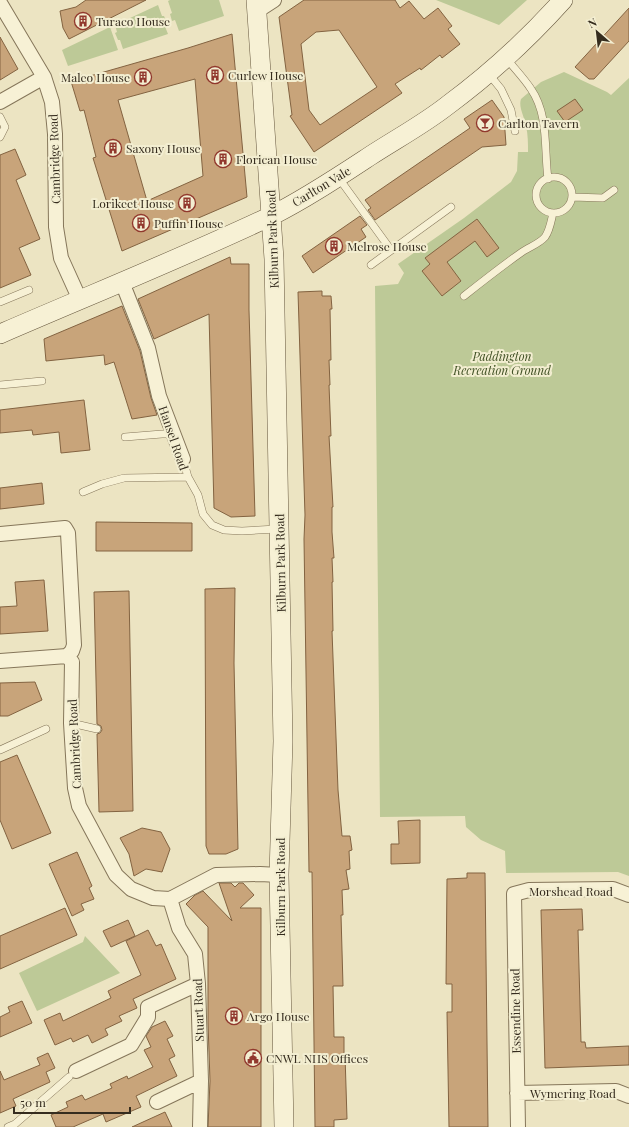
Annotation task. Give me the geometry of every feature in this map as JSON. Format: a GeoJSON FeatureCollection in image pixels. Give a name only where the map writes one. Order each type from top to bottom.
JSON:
{"type":"FeatureCollection","features":[{"type":"Feature","properties":{"kind":"main road","name":"Carlton Vale"},"geometry":{"type":"LineString","coordinates":[[0,334],[122,282],[272,215],[338,176],[447,106],[506,58],[538,28],[563,0]]}},
{"type":"Feature","properties":{"kind":"main road","name":"Kilburn Park Road"},"geometry":{"type":"LineString","coordinates":[[257,6],[274,259],[283,741],[279,875],[284,1127]]}},
{"type":"Feature","properties":{"kind":"street"},"geometry":{"type":"LineString","coordinates":[[257,6],[274,0]]}},
{"type":"Feature","properties":{"kind":"street","name":"Cambridge Road"},"geometry":{"type":"LineString","coordinates":[[0,4],[44,77],[52,102],[55,134],[56,228],[61,258],[80,300]]}},
{"type":"Feature","properties":{"kind":"street"},"geometry":{"type":"LineString","coordinates":[[0,102],[44,77]]}},
{"type":"Feature","properties":{"kind":"street","name":"Hansel Road"},"geometry":{"type":"LineString","coordinates":[[122,282],[148,348],[159,396],[183,458]]}},
{"type":"Feature","properties":{"kind":"street"},"geometry":{"type":"LineString","coordinates":[[0,534],[65,528],[68,533],[74,645],[72,651],[67,656],[0,661]]}},
{"type":"Feature","properties":{"kind":"street","name":"Cambridge Road"},"geometry":{"type":"LineString","coordinates":[[67,656],[72,662],[71,723],[75,788],[79,806],[116,875],[131,889],[153,898],[170,899]]}},
{"type":"Feature","properties":{"kind":"street"},"geometry":{"type":"LineString","coordinates":[[170,899],[216,875],[279,875]]}},
{"type":"Feature","properties":{"kind":"street","name":"Morshead Road"},"geometry":{"type":"LineString","coordinates":[[514,894],[529,890],[613,889],[629,895]]}},
{"type":"Feature","properties":{"kind":"street","name":"Essendine Road"},"geometry":{"type":"LineString","coordinates":[[514,894],[518,1127]]}},
{"type":"Feature","properties":{"kind":"street","name":"Stuart Road"},"geometry":{"type":"LineString","coordinates":[[170,899],[179,928],[195,954],[198,984],[201,1081],[200,1127]]}},
{"type":"Feature","properties":{"kind":"street"},"geometry":{"type":"LineString","coordinates":[[72,1074],[131,1045],[148,1017],[148,1007],[198,984]]}},
{"type":"Feature","properties":{"kind":"street"},"geometry":{"type":"LineString","coordinates":[[157,1102],[201,1081]]}},
{"type":"Feature","properties":{"kind":"street","name":"Wymering Road"},"geometry":{"type":"LineString","coordinates":[[517,1093],[616,1091],[629,1096]]}},
{"type":"Feature","properties":{"kind":"lane"},"geometry":{"type":"LineString","coordinates":[[506,58],[532,89],[541,110],[548,179]]}},
{"type":"Feature","properties":{"kind":"lane"},"geometry":{"type":"LineString","coordinates":[[488,73],[501,89],[512,110],[515,132]]}},
{"type":"Feature","properties":{"kind":"lane"},"geometry":{"type":"LineString","coordinates":[[0,117],[5,127],[0,137]]}},
{"type":"Feature","properties":{"kind":"lane"},"geometry":{"type":"LineString","coordinates":[[338,176],[392,250]]}},
{"type":"Feature","properties":{"kind":"lane"},"geometry":{"type":"LineString","coordinates":[[560,178],[570,186],[572,198],[567,208],[563,211],[553,213],[543,209],[537,201],[537,190],[543,181],[548,179],[560,178]]}},
{"type":"Feature","properties":{"kind":"lane"},"geometry":{"type":"LineString","coordinates":[[572,198],[603,198],[614,190]]}},
{"type":"Feature","properties":{"kind":"lane"},"geometry":{"type":"LineString","coordinates":[[371,265],[452,207]]}},
{"type":"Feature","properties":{"kind":"lane"},"geometry":{"type":"LineString","coordinates":[[464,296],[509,261],[541,241],[546,236],[550,227],[553,213]]}},
{"type":"Feature","properties":{"kind":"lane"},"geometry":{"type":"LineString","coordinates":[[0,302],[29,290]]}},
{"type":"Feature","properties":{"kind":"lane"},"geometry":{"type":"LineString","coordinates":[[0,385],[42,381]]}},
{"type":"Feature","properties":{"kind":"lane"},"geometry":{"type":"LineString","coordinates":[[125,437],[174,434]]}},
{"type":"Feature","properties":{"kind":"lane","name":"Hansel Road"},"geometry":{"type":"LineString","coordinates":[[183,458],[188,477],[198,495],[203,514],[212,525],[224,530],[242,531],[280,529]]}},
{"type":"Feature","properties":{"kind":"lane"},"geometry":{"type":"LineString","coordinates":[[83,492],[102,484],[124,478],[188,477]]}},
{"type":"Feature","properties":{"kind":"lane"},"geometry":{"type":"LineString","coordinates":[[71,723],[97,729]]}},
{"type":"Feature","properties":{"kind":"lane"},"geometry":{"type":"LineString","coordinates":[[0,750],[46,729]]}},
{"type":"Feature","properties":{"kind":"lane"},"geometry":{"type":"LineString","coordinates":[[8,1127],[15,1124],[72,1074]]}},
{"type":"Feature","properties":{"kind":"green space"},"geometry":{"type":"Polygon","coordinates":[[[219,0],[224,16],[179,31],[175,20],[172,21],[170,14],[172,13],[168,1],[219,0]]]}},
{"type":"Feature","properties":{"kind":"green space"},"geometry":{"type":"Polygon","coordinates":[[[436,0],[527,0],[499,25],[436,0]]]}},
{"type":"Feature","properties":{"kind":"green space"},"geometry":{"type":"Polygon","coordinates":[[[158,5],[162,16],[164,16],[167,23],[164,24],[168,34],[123,49],[120,40],[118,40],[115,33],[117,32],[115,25],[158,5]]]}},
{"type":"Feature","properties":{"kind":"green space"},"geometry":{"type":"Polygon","coordinates":[[[110,27],[118,50],[68,66],[62,50],[110,27]]]}},
{"type":"Feature","properties":{"kind":"green space","name":"Paddington Recreation Ground"},"geometry":{"type":"Polygon","coordinates":[[[564,72],[611,95],[629,78],[629,876],[618,872],[506,873],[505,851],[481,840],[466,827],[465,816],[380,817],[375,286],[398,284],[404,273],[398,264],[464,218],[511,182],[517,171],[518,152],[528,152],[527,133],[521,109],[521,99],[541,82],[564,72]]]}},
{"type":"Feature","properties":{"kind":"green space"},"geometry":{"type":"Polygon","coordinates":[[[85,936],[120,973],[37,1011],[19,973],[83,942],[85,936]]]}},
{"type":"Feature","properties":{"kind":"building","name":"Turaco House"},"geometry":{"type":"Polygon","coordinates":[[[86,0],[146,0],[69,39],[63,28],[60,11],[76,7],[86,0]]]}},
{"type":"Feature","properties":{"kind":"building"},"geometry":{"type":"Polygon","coordinates":[[[304,0],[395,0],[400,8],[409,1],[424,19],[438,8],[452,26],[448,29],[460,44],[442,58],[440,55],[421,70],[420,68],[395,84],[402,93],[314,152],[290,116],[292,115],[279,17],[304,0]],[[339,30],[316,32],[301,44],[309,110],[320,125],[377,87],[339,30]]]}},
{"type":"Feature","properties":{"kind":"building"},"geometry":{"type":"Polygon","coordinates":[[[629,8],[629,41],[594,79],[589,79],[575,67],[629,8]]]}},
{"type":"Feature","properties":{"kind":"building"},"geometry":{"type":"Polygon","coordinates":[[[232,34],[247,197],[122,251],[93,158],[96,157],[84,110],[80,111],[70,78],[82,75],[83,78],[232,34]],[[195,79],[118,100],[147,201],[203,176],[195,79]]]}},
{"type":"Feature","properties":{"kind":"building"},"geometry":{"type":"Polygon","coordinates":[[[0,37],[18,69],[0,80],[0,37]]]}},
{"type":"Feature","properties":{"kind":"building"},"geometry":{"type":"Polygon","coordinates":[[[575,99],[583,110],[565,122],[557,111],[575,99]]]}},
{"type":"Feature","properties":{"kind":"building"},"geometry":{"type":"Polygon","coordinates":[[[492,100],[504,117],[506,145],[482,147],[375,220],[368,210],[371,208],[365,200],[470,128],[464,119],[492,100]]]}},
{"type":"Feature","properties":{"kind":"building"},"geometry":{"type":"Polygon","coordinates":[[[15,149],[26,175],[16,180],[40,239],[19,248],[31,275],[0,288],[0,155],[15,149]]]}},
{"type":"Feature","properties":{"kind":"building","name":"Melrose House"},"geometry":{"type":"Polygon","coordinates":[[[360,216],[367,225],[361,229],[366,237],[313,273],[302,256],[360,216]]]}},
{"type":"Feature","properties":{"kind":"building"},"geometry":{"type":"Polygon","coordinates":[[[477,219],[499,248],[487,257],[475,241],[447,262],[461,281],[442,296],[422,271],[430,264],[425,258],[477,219]]]}},
{"type":"Feature","properties":{"kind":"building"},"geometry":{"type":"Polygon","coordinates":[[[230,257],[231,264],[249,264],[255,516],[231,517],[214,508],[209,314],[154,339],[138,299],[230,257]]]}},
{"type":"Feature","properties":{"kind":"building"},"geometry":{"type":"Polygon","coordinates":[[[322,291],[322,296],[331,296],[332,309],[330,309],[331,360],[329,360],[331,436],[329,436],[333,507],[332,532],[334,558],[332,558],[332,631],[338,790],[342,836],[350,836],[352,850],[349,851],[350,869],[346,870],[349,889],[342,890],[343,915],[341,915],[343,986],[333,986],[334,1037],[344,1037],[347,1119],[334,1120],[334,1127],[315,1127],[312,872],[309,872],[304,539],[305,515],[298,292],[322,291]]]}},
{"type":"Feature","properties":{"kind":"building"},"geometry":{"type":"Polygon","coordinates":[[[122,306],[140,351],[151,398],[157,415],[132,419],[114,362],[105,365],[104,355],[46,361],[44,339],[122,306]]]}},
{"type":"Feature","properties":{"kind":"building"},"geometry":{"type":"Polygon","coordinates":[[[84,400],[90,450],[61,453],[59,432],[33,435],[32,430],[0,433],[0,410],[84,400]]]}},
{"type":"Feature","properties":{"kind":"building"},"geometry":{"type":"Polygon","coordinates":[[[42,483],[44,504],[0,509],[0,488],[42,483]]]}},
{"type":"Feature","properties":{"kind":"building"},"geometry":{"type":"Polygon","coordinates":[[[96,522],[192,523],[192,551],[96,551],[96,522]]]}},
{"type":"Feature","properties":{"kind":"building"},"geometry":{"type":"Polygon","coordinates":[[[44,580],[48,631],[0,634],[0,607],[17,606],[15,582],[44,580]]]}},
{"type":"Feature","properties":{"kind":"building"},"geometry":{"type":"Polygon","coordinates":[[[235,588],[234,663],[238,849],[226,854],[209,854],[206,846],[205,589],[235,588]]]}},
{"type":"Feature","properties":{"kind":"building"},"geometry":{"type":"Polygon","coordinates":[[[129,591],[133,811],[99,812],[97,734],[102,730],[101,726],[97,724],[94,592],[129,591]]]}},
{"type":"Feature","properties":{"kind":"building"},"geometry":{"type":"Polygon","coordinates":[[[35,682],[42,700],[8,716],[0,716],[0,683],[35,682]]]}},
{"type":"Feature","properties":{"kind":"building"},"geometry":{"type":"Polygon","coordinates":[[[17,755],[51,833],[12,849],[0,820],[0,762],[17,755]]]}},
{"type":"Feature","properties":{"kind":"building"},"geometry":{"type":"Polygon","coordinates":[[[420,820],[420,863],[391,864],[391,844],[399,844],[398,821],[420,820]]]}},
{"type":"Feature","properties":{"kind":"building"},"geometry":{"type":"Polygon","coordinates":[[[142,828],[161,832],[170,849],[162,872],[146,869],[134,876],[129,854],[120,838],[142,828]]]}},
{"type":"Feature","properties":{"kind":"building"},"geometry":{"type":"Polygon","coordinates":[[[77,852],[92,886],[89,888],[94,899],[81,904],[84,910],[72,916],[49,864],[77,852]]]}},
{"type":"Feature","properties":{"kind":"building"},"geometry":{"type":"Polygon","coordinates":[[[467,873],[485,873],[488,1127],[449,1127],[447,1012],[452,1012],[452,984],[446,984],[447,879],[467,878],[467,873]]]}},
{"type":"Feature","properties":{"kind":"building","name":"Argo House"},"geometry":{"type":"Polygon","coordinates":[[[219,883],[231,883],[235,887],[239,883],[243,883],[254,895],[240,908],[261,908],[261,1127],[208,1127],[210,1081],[208,1023],[208,927],[186,904],[195,895],[203,891],[232,921],[219,883]]]}},
{"type":"Feature","properties":{"kind":"building"},"geometry":{"type":"Polygon","coordinates":[[[65,908],[77,935],[0,969],[0,936],[65,908]]]}},
{"type":"Feature","properties":{"kind":"building"},"geometry":{"type":"Polygon","coordinates":[[[582,909],[583,930],[578,930],[581,1042],[585,1042],[586,1048],[629,1046],[629,1065],[545,1068],[541,910],[582,909]]]}},
{"type":"Feature","properties":{"kind":"building"},"geometry":{"type":"Polygon","coordinates":[[[128,920],[135,936],[111,947],[103,931],[128,920]]]}},
{"type":"Feature","properties":{"kind":"building"},"geometry":{"type":"Polygon","coordinates":[[[148,930],[156,946],[161,944],[176,979],[133,999],[137,1008],[119,1016],[122,1021],[105,1029],[108,1035],[92,1043],[88,1035],[73,1042],[71,1038],[55,1045],[44,1020],[60,1013],[63,1021],[111,998],[108,991],[141,975],[126,941],[148,930]]]}},
{"type":"Feature","properties":{"kind":"building"},"geometry":{"type":"Polygon","coordinates":[[[22,1001],[32,1023],[0,1037],[0,1017],[10,1012],[8,1007],[22,1001]]]}},
{"type":"Feature","properties":{"kind":"building"},"geometry":{"type":"Polygon","coordinates":[[[165,1021],[173,1036],[167,1039],[175,1056],[169,1059],[177,1076],[136,1096],[141,1107],[106,1122],[103,1114],[73,1127],[56,1127],[51,1115],[68,1107],[66,1102],[82,1095],[85,1100],[112,1088],[110,1084],[127,1076],[128,1079],[153,1067],[144,1050],[151,1047],[146,1036],[152,1027],[165,1021]]]}},
{"type":"Feature","properties":{"kind":"building"},"geometry":{"type":"Polygon","coordinates":[[[48,1053],[55,1068],[46,1072],[50,1082],[13,1099],[16,1106],[0,1113],[0,1071],[4,1080],[40,1065],[37,1058],[48,1053]]]}},
{"type":"Feature","properties":{"kind":"building"},"geometry":{"type":"Polygon","coordinates":[[[165,1112],[172,1127],[132,1127],[165,1112]]]}},
{"type":"Feature","properties":{"kind":"place","name":"Turaco House"},"geometry":{"type":"Point","coordinates":[83,21]}},
{"type":"Feature","properties":{"kind":"place","name":"Curlew House"},"geometry":{"type":"Point","coordinates":[215,75]}},
{"type":"Feature","properties":{"kind":"place","name":"Maleo House"},"geometry":{"type":"Point","coordinates":[143,77]}},
{"type":"Feature","properties":{"kind":"place","name":"Carlton Tavern"},"geometry":{"type":"Point","coordinates":[485,123]}},
{"type":"Feature","properties":{"kind":"place","name":"Saxony House"},"geometry":{"type":"Point","coordinates":[113,148]}},
{"type":"Feature","properties":{"kind":"place","name":"Florican House"},"geometry":{"type":"Point","coordinates":[223,159]}},
{"type":"Feature","properties":{"kind":"place","name":"Lorikeet House"},"geometry":{"type":"Point","coordinates":[187,203]}},
{"type":"Feature","properties":{"kind":"place","name":"Puffin House"},"geometry":{"type":"Point","coordinates":[141,223]}},
{"type":"Feature","properties":{"kind":"place","name":"Melrose House"},"geometry":{"type":"Point","coordinates":[334,246]}},
{"type":"Feature","properties":{"kind":"place","name":"Argo House"},"geometry":{"type":"Point","coordinates":[234,1016]}},
{"type":"Feature","properties":{"kind":"place","name":"CNWL NHS Offices"},"geometry":{"type":"Point","coordinates":[253,1058]}}]}
